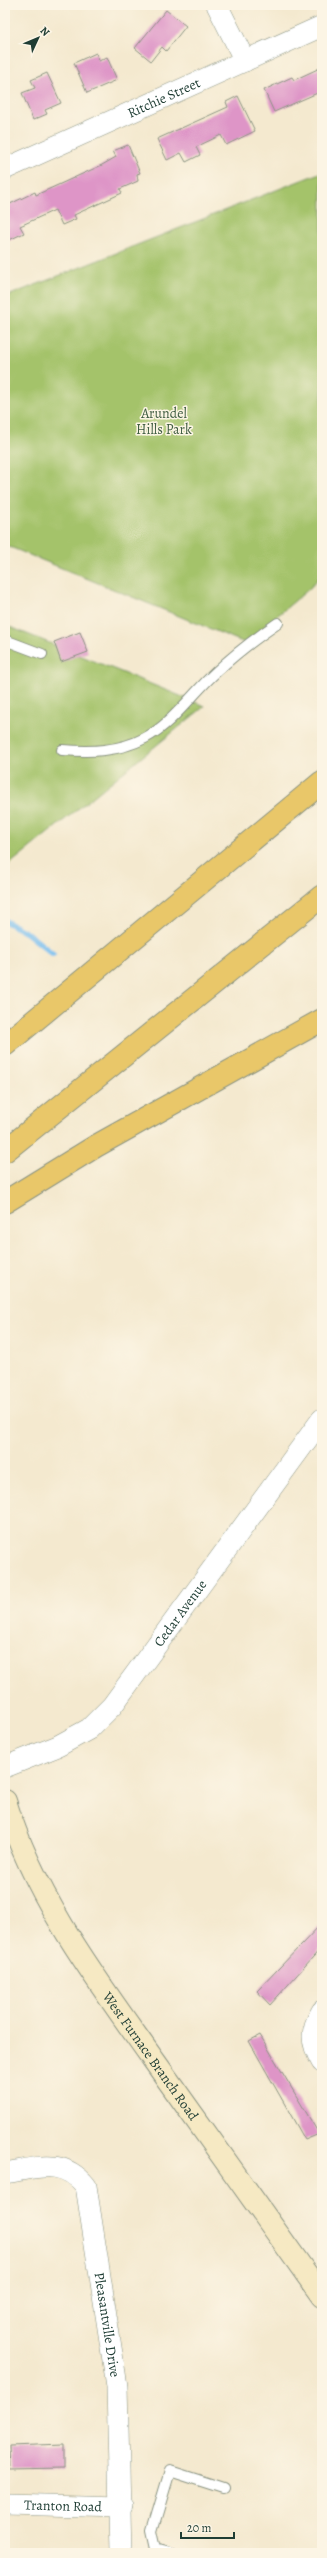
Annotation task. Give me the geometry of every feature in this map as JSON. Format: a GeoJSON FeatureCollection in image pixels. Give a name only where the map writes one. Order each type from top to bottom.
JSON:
{"type":"FeatureCollection","features":[{"type":"Feature","properties":{"kind":"highway"},"geometry":{"type":"LineString","coordinates":[[5,1045],[108,962],[322,782]]}},
{"type":"Feature","properties":{"kind":"highway"},"geometry":{"type":"LineString","coordinates":[[108,962],[322,801]]}},
{"type":"Feature","properties":{"kind":"highway"},"geometry":{"type":"LineString","coordinates":[[5,1151],[322,896]]}},
{"type":"Feature","properties":{"kind":"highway"},"geometry":{"type":"LineString","coordinates":[[5,1202],[96,1146],[322,1020]]}},
{"type":"Feature","properties":{"kind":"main road","name":"West Furnace Branch Road"},"geometry":{"type":"LineString","coordinates":[[5,1801],[13,1828],[34,1876],[86,1965],[322,2296]]}},
{"type":"Feature","properties":{"kind":"street"},"geometry":{"type":"LineString","coordinates":[[217,5],[245,61]]}},
{"type":"Feature","properties":{"kind":"street","name":"Ritchie Street"},"geometry":{"type":"LineString","coordinates":[[5,168],[322,26]]}},
{"type":"Feature","properties":{"kind":"street","name":"Cedar Avenue"},"geometry":{"type":"LineString","coordinates":[[5,1767],[58,1746],[89,1728],[112,1706],[322,1419]]}},
{"type":"Feature","properties":{"kind":"street"},"geometry":{"type":"LineString","coordinates":[[322,2012],[313,2026],[313,2048],[322,2062]]}},
{"type":"Feature","properties":{"kind":"street","name":"Pleasantville Drive"},"geometry":{"type":"LineString","coordinates":[[5,2173],[58,2167],[76,2173],[86,2186],[117,2386],[122,2507],[121,2553]]}},
{"type":"Feature","properties":{"kind":"street","name":"Tranton Road"},"geometry":{"type":"LineString","coordinates":[[5,2504],[122,2507]]}},
{"type":"Feature","properties":{"kind":"lane"},"geometry":{"type":"LineString","coordinates":[[62,750],[95,753],[119,748],[145,738],[167,720],[233,658],[278,623]]}},
{"type":"Feature","properties":{"kind":"lane"},"geometry":{"type":"LineString","coordinates":[[5,640],[42,654]]}},
{"type":"Feature","properties":{"kind":"lane"},"geometry":{"type":"LineString","coordinates":[[171,2553],[156,2551],[152,2531],[170,2471],[223,2488]]}},
{"type":"Feature","properties":{"kind":"green space","name":"Arundel Hills Park"},"geometry":{"type":"Polygon","coordinates":[[[322,172],[322,574],[310,588],[245,643],[5,545],[5,297],[322,172]]]}},
{"type":"Feature","properties":{"kind":"green space"},"geometry":{"type":"Polygon","coordinates":[[[5,625],[205,706],[5,868],[5,625]]]}},
{"type":"Feature","properties":{"kind":"building"},"geometry":{"type":"Polygon","coordinates":[[[166,10],[186,26],[166,51],[162,47],[151,61],[135,48],[166,10]]]}},
{"type":"Feature","properties":{"kind":"building"},"geometry":{"type":"Polygon","coordinates":[[[96,53],[99,61],[107,57],[117,80],[87,93],[74,63],[96,53]]]}},
{"type":"Feature","properties":{"kind":"building"},"geometry":{"type":"Polygon","coordinates":[[[322,67],[322,91],[274,112],[264,90],[292,77],[294,80],[322,67]]]}},
{"type":"Feature","properties":{"kind":"building"},"geometry":{"type":"Polygon","coordinates":[[[47,73],[61,103],[45,110],[47,114],[33,120],[22,93],[35,88],[31,80],[47,73]]]}},
{"type":"Feature","properties":{"kind":"building"},"geometry":{"type":"Polygon","coordinates":[[[238,96],[255,131],[226,145],[221,135],[196,147],[200,155],[186,162],[181,153],[167,160],[157,139],[228,107],[226,102],[238,96]]]}},
{"type":"Feature","properties":{"kind":"building"},"geometry":{"type":"Polygon","coordinates":[[[128,145],[140,173],[137,174],[138,181],[120,189],[122,193],[74,215],[76,219],[62,225],[55,210],[20,226],[24,233],[5,242],[5,194],[10,204],[35,192],[36,195],[102,165],[116,157],[113,151],[128,145]]]}},
{"type":"Feature","properties":{"kind":"building"},"geometry":{"type":"Polygon","coordinates":[[[80,632],[88,652],[61,662],[54,642],[80,632]]]}},
{"type":"Feature","properties":{"kind":"building"},"geometry":{"type":"Polygon","coordinates":[[[322,1923],[322,1947],[270,2005],[257,1991],[322,1923]]]}},
{"type":"Feature","properties":{"kind":"building"},"geometry":{"type":"Polygon","coordinates":[[[260,2035],[319,2134],[305,2140],[249,2041],[260,2035]]]}},
{"type":"Feature","properties":{"kind":"building"},"geometry":{"type":"Polygon","coordinates":[[[64,2444],[64,2468],[10,2469],[9,2446],[64,2444]]]}},
{"type":"Feature","properties":{"kind":"waterway"},"geometry":{"type":"LineString","coordinates":[[5,921],[27,933],[53,954]]}}]}
